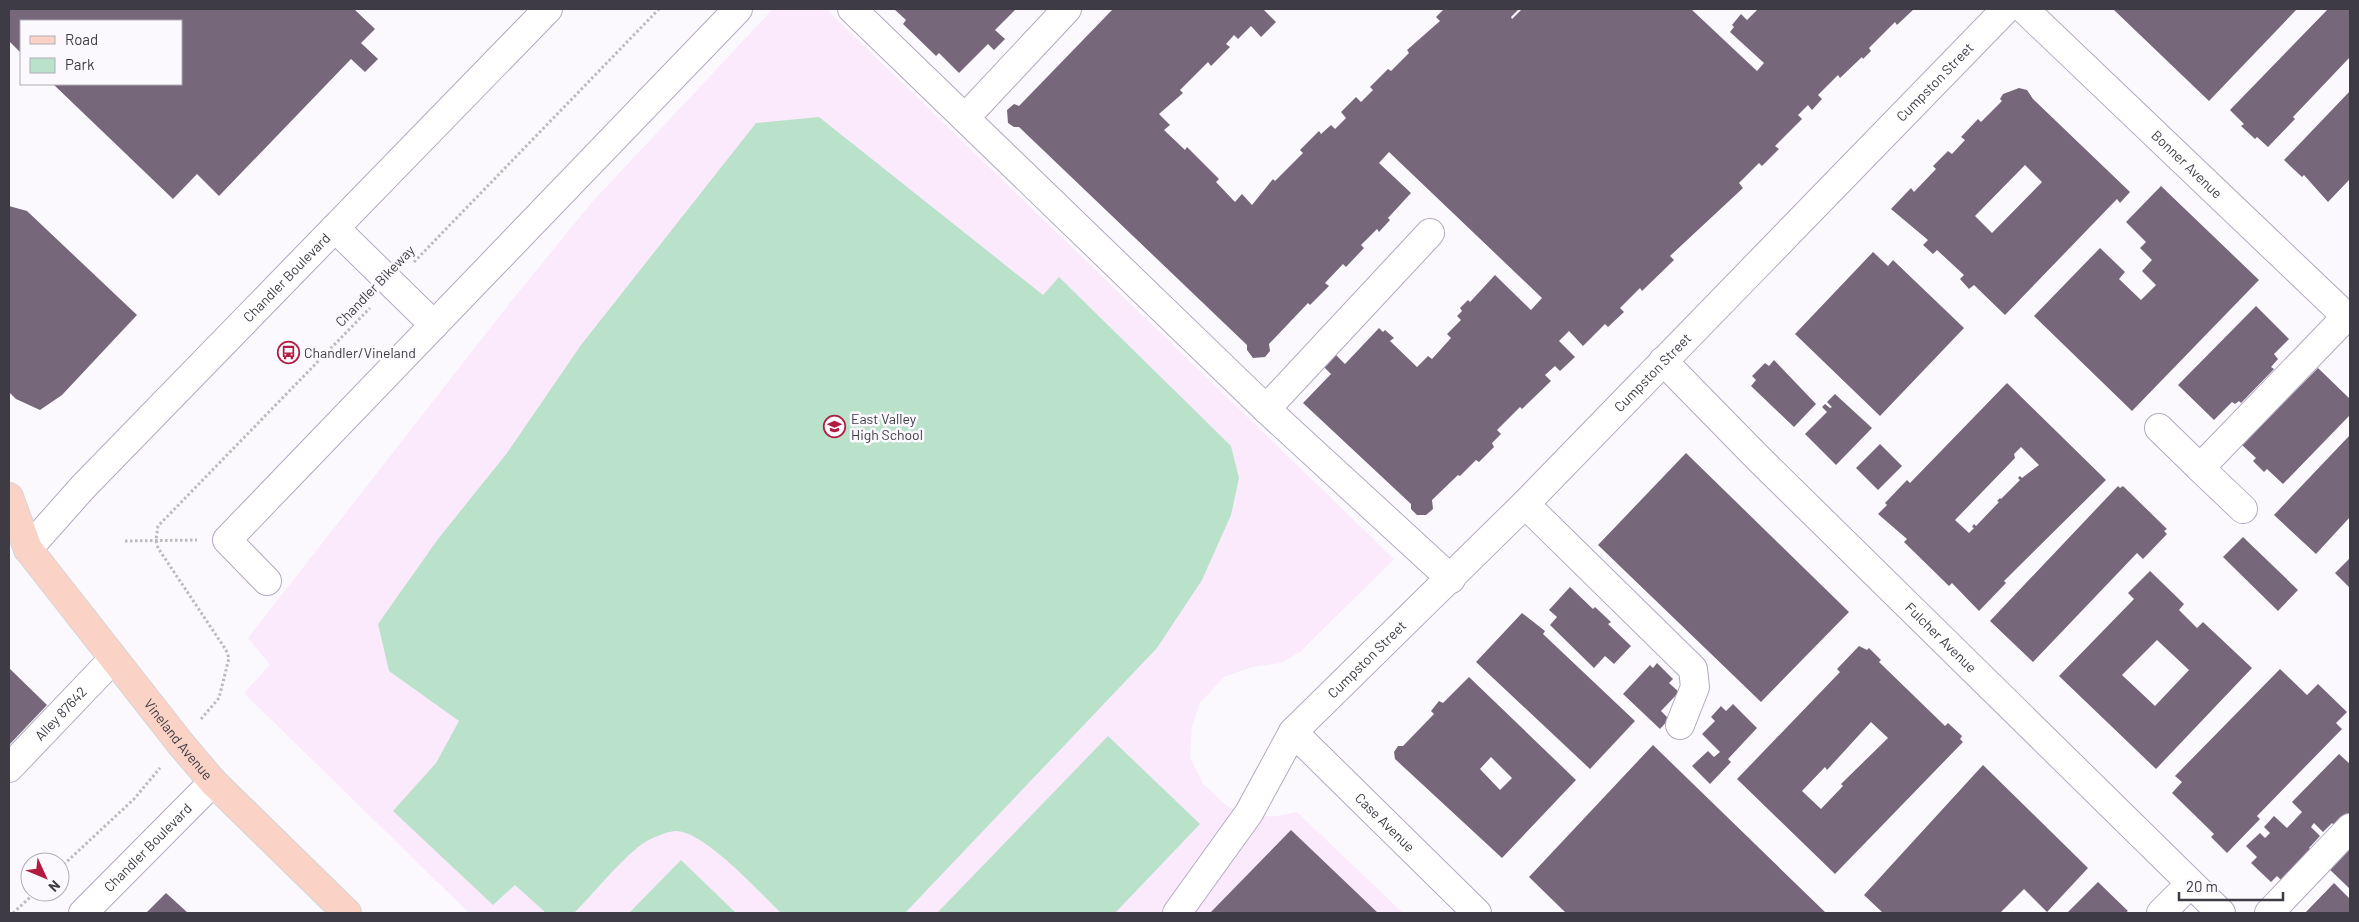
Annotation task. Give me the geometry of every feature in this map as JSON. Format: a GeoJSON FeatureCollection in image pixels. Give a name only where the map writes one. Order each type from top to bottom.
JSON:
{"type":"FeatureCollection","features":[{"type":"Feature","properties":{"kind":"main road","name":"Vineland Avenue"},"geometry":{"type":"LineString","coordinates":[[9,497],[18,547],[113,659],[213,782],[347,913]]}},
{"type":"Feature","properties":{"kind":"street","name":"Chandler Boulevard"},"geometry":{"type":"LineString","coordinates":[[18,547],[84,487],[548,9]]}},
{"type":"Feature","properties":{"kind":"street"},"geometry":{"type":"LineString","coordinates":[[267,581],[227,540],[738,9]]}},
{"type":"Feature","properties":{"kind":"street"},"geometry":{"type":"LineString","coordinates":[[852,9],[1266,409],[1451,579]]}},
{"type":"Feature","properties":{"kind":"street"},"geometry":{"type":"LineString","coordinates":[[965,118],[1067,9]]}},
{"type":"Feature","properties":{"kind":"street","name":"Cumpston Street"},"geometry":{"type":"LineString","coordinates":[[1176,913],[1249,813],[1293,732],[1526,504],[2006,9]]}},
{"type":"Feature","properties":{"kind":"street","name":"Bonner Avenue"},"geometry":{"type":"LineString","coordinates":[[2024,9],[2348,318]]}},
{"type":"Feature","properties":{"kind":"street"},"geometry":{"type":"LineString","coordinates":[[335,228],[434,325]]}},
{"type":"Feature","properties":{"kind":"street"},"geometry":{"type":"LineString","coordinates":[[1266,409],[1430,233]]}},
{"type":"Feature","properties":{"kind":"street"},"geometry":{"type":"LineString","coordinates":[[2200,468],[2348,318]]}},
{"type":"Feature","properties":{"kind":"street","name":"Fulcher Avenue"},"geometry":{"type":"LineString","coordinates":[[1663,361],[1759,459],[2221,913]]}},
{"type":"Feature","properties":{"kind":"street"},"geometry":{"type":"LineString","coordinates":[[2160,428],[2243,509]]}},
{"type":"Feature","properties":{"kind":"street"},"geometry":{"type":"LineString","coordinates":[[1526,504],[1693,669],[1695,687],[1680,725]]}},
{"type":"Feature","properties":{"kind":"street","name":"Alley 87642"},"geometry":{"type":"LineString","coordinates":[[9,768],[113,659]]}},
{"type":"Feature","properties":{"kind":"street","name":"Case Avenue"},"geometry":{"type":"LineString","coordinates":[[1293,732],[1477,913]]}},
{"type":"Feature","properties":{"kind":"street","name":"Chandler Boulevard"},"geometry":{"type":"LineString","coordinates":[[83,913],[213,782]]}},
{"type":"Feature","properties":{"kind":"street"},"geometry":{"type":"LineString","coordinates":[[2269,913],[2350,828]]}},
{"type":"Feature","properties":{"kind":"street"},"geometry":{"type":"LineString","coordinates":[[2161,913],[2190,884]]}},
{"type":"Feature","properties":{"kind":"path","name":"Chandler Bikeway"},"geometry":{"type":"LineString","coordinates":[[156,540],[158,526],[659,9]]}},
{"type":"Feature","properties":{"kind":"path"},"geometry":{"type":"LineString","coordinates":[[156,540],[158,548],[226,650],[229,658],[219,698]]}},
{"type":"Feature","properties":{"kind":"path"},"geometry":{"type":"LineString","coordinates":[[125,541],[227,540]]}},
{"type":"Feature","properties":{"kind":"path"},"geometry":{"type":"LineString","coordinates":[[70,859],[134,799]]}},
{"type":"Feature","properties":{"kind":"path"},"geometry":{"type":"LineString","coordinates":[[13,913],[25,902]]}},
{"type":"Feature","properties":{"kind":"shaded area","name":"East Valley High School"},"geometry":{"type":"Polygon","coordinates":[[[773,9],[826,9],[1394,559],[1300,652],[1281,663],[1252,667],[1224,677],[1200,703],[1192,726],[1190,758],[1203,784],[1226,805],[1245,816],[1277,816],[1297,812],[1403,913],[469,913],[244,693],[270,665],[248,638],[516,295],[594,200],[773,9]]]}},
{"type":"Feature","properties":{"kind":"green space","name":"East Valley High School"},"geometry":{"type":"Polygon","coordinates":[[[819,117],[1043,295],[1059,277],[1231,446],[1239,478],[1231,515],[1202,580],[1157,648],[905,913],[781,913],[717,852],[689,834],[677,831],[656,836],[638,847],[574,913],[546,913],[515,885],[493,905],[393,811],[436,763],[459,721],[389,671],[378,624],[438,539],[507,453],[581,345],[756,123],[819,117]]]}},
{"type":"Feature","properties":{"kind":"green space"},"geometry":{"type":"Polygon","coordinates":[[[1108,736],[1200,824],[1115,913],[937,913],[1108,736]]]}},
{"type":"Feature","properties":{"kind":"green space"},"geometry":{"type":"Polygon","coordinates":[[[681,860],[736,913],[629,913],[681,860]]]}},
{"type":"Feature","properties":{"kind":"building"},"geometry":{"type":"Polygon","coordinates":[[[9,9],[354,9],[375,29],[361,43],[378,59],[365,72],[351,59],[219,196],[197,174],[173,199],[54,85],[182,85],[182,20],[20,20],[20,52],[9,41],[9,9]]]}},
{"type":"Feature","properties":{"kind":"building"},"geometry":{"type":"Polygon","coordinates":[[[894,9],[1016,9],[995,30],[1005,39],[994,50],[988,44],[959,73],[939,53],[936,56],[903,24],[906,20],[894,9]]]}},
{"type":"Feature","properties":{"kind":"building"},"geometry":{"type":"Polygon","coordinates":[[[1113,9],[1263,9],[1276,22],[1261,37],[1251,26],[1238,39],[1234,35],[1226,44],[1230,47],[1211,66],[1208,62],[1180,90],[1183,93],[1159,114],[1170,125],[1164,130],[1185,150],[1187,147],[1219,179],[1216,182],[1235,202],[1242,194],[1252,205],[1273,179],[1275,181],[1303,153],[1300,150],[1319,131],[1321,134],[1331,125],[1335,129],[1346,118],[1341,112],[1356,97],[1361,102],[1373,90],[1370,87],[1388,69],[1391,71],[1409,53],[1407,50],[1440,21],[1436,17],[1444,9],[1519,9],[1511,17],[1512,19],[1522,9],[1691,9],[1757,71],[1764,63],[1730,32],[1734,27],[1732,25],[1741,14],[1747,20],[1758,9],[1914,9],[1897,25],[1895,22],[1869,48],[1871,51],[1863,59],[1862,57],[1840,78],[1838,75],[1818,95],[1822,99],[1812,110],[1808,105],[1798,115],[1802,119],[1775,146],[1779,149],[1762,166],[1759,163],[1739,183],[1743,188],[1670,256],[1674,260],[1642,291],[1640,288],[1620,308],[1624,312],[1608,327],[1605,324],[1583,346],[1569,331],[1559,341],[1575,357],[1560,371],[1555,366],[1545,375],[1551,381],[1522,409],[1520,407],[1497,430],[1501,434],[1492,443],[1494,447],[1479,462],[1476,460],[1460,476],[1458,475],[1432,500],[1433,509],[1426,515],[1417,515],[1411,509],[1411,504],[1303,403],[1331,374],[1324,367],[1336,355],[1345,364],[1379,328],[1383,332],[1385,330],[1394,338],[1390,341],[1417,367],[1428,356],[1432,359],[1451,338],[1447,334],[1461,320],[1457,316],[1462,311],[1460,308],[1468,300],[1470,302],[1495,275],[1531,310],[1542,298],[1389,152],[1379,163],[1411,193],[1388,218],[1390,220],[1379,232],[1377,229],[1361,245],[1364,248],[1346,267],[1343,264],[1325,283],[1329,286],[1310,305],[1308,303],[1269,344],[1270,351],[1265,357],[1253,358],[1247,350],[1247,345],[1019,127],[1014,127],[1008,123],[1007,110],[1014,104],[1019,106],[1113,9]]]}},
{"type":"Feature","properties":{"kind":"building"},"geometry":{"type":"Polygon","coordinates":[[[2113,9],[2297,9],[2209,101],[2113,9]]]}},
{"type":"Feature","properties":{"kind":"building"},"geometry":{"type":"Polygon","coordinates":[[[2328,9],[2350,9],[2350,57],[2293,117],[2295,119],[2268,147],[2257,137],[2255,139],[2241,126],[2244,124],[2230,110],[2328,9]]]}},
{"type":"Feature","properties":{"kind":"building"},"geometry":{"type":"Polygon","coordinates":[[[2019,88],[2027,90],[2033,99],[2130,192],[2120,203],[2117,199],[2005,315],[1974,285],[1969,289],[1960,279],[1964,275],[1937,250],[1933,254],[1923,245],[1928,240],[1891,209],[1911,188],[1914,192],[1936,169],[1933,166],[1948,151],[1952,154],[1965,140],[1961,137],[1978,119],[1981,122],[2002,101],[2000,99],[2003,94],[2019,88]],[[2025,165],[1975,216],[1992,233],[2042,182],[2025,165]]]}},
{"type":"Feature","properties":{"kind":"building"},"geometry":{"type":"Polygon","coordinates":[[[2350,91],[2350,179],[2328,202],[2304,175],[2302,177],[2284,160],[2350,91]]]}},
{"type":"Feature","properties":{"kind":"building"},"geometry":{"type":"Polygon","coordinates":[[[2161,186],[2259,280],[2132,411],[2034,316],[2100,248],[2125,272],[2119,279],[2141,300],[2156,285],[2142,271],[2152,260],[2140,248],[2146,242],[2126,222],[2161,186]]]}},
{"type":"Feature","properties":{"kind":"building"},"geometry":{"type":"Polygon","coordinates":[[[9,206],[27,211],[137,315],[62,395],[40,410],[16,399],[9,392],[9,206]]]}},
{"type":"Feature","properties":{"kind":"building"},"geometry":{"type":"Polygon","coordinates":[[[1873,252],[1888,266],[1893,260],[1964,328],[1880,416],[1795,334],[1873,252]]]}},
{"type":"Feature","properties":{"kind":"building"},"geometry":{"type":"Polygon","coordinates":[[[2256,306],[2289,339],[2274,354],[2278,359],[2271,367],[2274,369],[2241,403],[2239,401],[2235,404],[2232,402],[2214,420],[2178,385],[2256,306]]]}},
{"type":"Feature","properties":{"kind":"building"},"geometry":{"type":"Polygon","coordinates":[[[1774,360],[1816,404],[1794,427],[1751,386],[1756,380],[1752,376],[1765,363],[1769,366],[1774,360]]]}},
{"type":"Feature","properties":{"kind":"building"},"geometry":{"type":"Polygon","coordinates":[[[2318,368],[2350,399],[2350,415],[2283,484],[2267,469],[2264,472],[2253,461],[2256,458],[2242,445],[2318,368]]]}},
{"type":"Feature","properties":{"kind":"building"},"geometry":{"type":"Polygon","coordinates":[[[2007,383],[2106,480],[2004,581],[2006,583],[1979,611],[1952,583],[1949,586],[1904,542],[1907,539],[1878,514],[1887,505],[1885,503],[1907,480],[1910,483],[2007,383]],[[2021,447],[2014,454],[2015,458],[1955,520],[1969,533],[1974,528],[1972,527],[1974,524],[1976,526],[1999,502],[1997,501],[2020,480],[2018,478],[2020,476],[2022,478],[2039,465],[2021,447]]]}},
{"type":"Feature","properties":{"kind":"building"},"geometry":{"type":"Polygon","coordinates":[[[1835,394],[1872,428],[1836,465],[1805,434],[1827,412],[1822,407],[1825,404],[1830,408],[1832,407],[1827,402],[1835,394]]]}},
{"type":"Feature","properties":{"kind":"building"},"geometry":{"type":"Polygon","coordinates":[[[2350,435],[2350,517],[2316,554],[2274,515],[2350,435]]]}},
{"type":"Feature","properties":{"kind":"building"},"geometry":{"type":"Polygon","coordinates":[[[1880,444],[1902,466],[1878,490],[1856,468],[1880,444]]]}},
{"type":"Feature","properties":{"kind":"building"},"geometry":{"type":"Polygon","coordinates":[[[1686,453],[1849,612],[1761,702],[1598,545],[1686,453]]]}},
{"type":"Feature","properties":{"kind":"building"},"geometry":{"type":"Polygon","coordinates":[[[2118,486],[2120,488],[2123,486],[2167,529],[2164,531],[2167,534],[2143,559],[2137,553],[2033,662],[1990,621],[2118,486]]]}},
{"type":"Feature","properties":{"kind":"building"},"geometry":{"type":"Polygon","coordinates":[[[2243,537],[2298,590],[2278,611],[2223,557],[2243,537]]]}},
{"type":"Feature","properties":{"kind":"building"},"geometry":{"type":"Polygon","coordinates":[[[2350,558],[2350,588],[2335,573],[2350,558]]]}},
{"type":"Feature","properties":{"kind":"building"},"geometry":{"type":"Polygon","coordinates":[[[2150,571],[2184,604],[2179,610],[2197,628],[2203,622],[2252,668],[2156,769],[2059,676],[2134,599],[2128,593],[2150,571]],[[2157,640],[2122,675],[2155,706],[2189,670],[2157,640]]]}},
{"type":"Feature","properties":{"kind":"building"},"geometry":{"type":"Polygon","coordinates":[[[1570,587],[1593,609],[1595,607],[1611,622],[1608,624],[1631,646],[1614,664],[1605,656],[1594,668],[1550,625],[1557,617],[1549,610],[1570,587]]]}},
{"type":"Feature","properties":{"kind":"building"},"geometry":{"type":"Polygon","coordinates":[[[1522,613],[1545,631],[1543,634],[1635,721],[1590,769],[1476,662],[1522,613]]]}},
{"type":"Feature","properties":{"kind":"building"},"geometry":{"type":"Polygon","coordinates":[[[1859,646],[1867,650],[1869,648],[1881,660],[1879,662],[1945,726],[1948,723],[1962,736],[1960,739],[1963,742],[1835,874],[1737,779],[1840,672],[1837,669],[1859,646]],[[1871,722],[1827,770],[1825,767],[1802,791],[1821,809],[1843,786],[1841,784],[1888,738],[1871,722]]]}},
{"type":"Feature","properties":{"kind":"building"},"geometry":{"type":"Polygon","coordinates":[[[1657,663],[1673,679],[1669,683],[1679,692],[1661,711],[1669,719],[1660,729],[1623,694],[1650,665],[1653,668],[1657,663]]]}},
{"type":"Feature","properties":{"kind":"building"},"geometry":{"type":"Polygon","coordinates":[[[9,668],[47,705],[9,745],[9,668]]]}},
{"type":"Feature","properties":{"kind":"building"},"geometry":{"type":"Polygon","coordinates":[[[2280,669],[2307,695],[2318,684],[2347,712],[2336,723],[2342,729],[2257,816],[2260,819],[2227,853],[2211,837],[2214,834],[2172,793],[2182,782],[2175,776],[2280,669]]]}},
{"type":"Feature","properties":{"kind":"building"},"geometry":{"type":"Polygon","coordinates":[[[1469,677],[1576,780],[1502,858],[1395,759],[1394,752],[1398,746],[1403,746],[1434,714],[1431,711],[1439,701],[1443,703],[1469,677]],[[1491,757],[1480,769],[1500,790],[1512,778],[1491,757]]]}},
{"type":"Feature","properties":{"kind":"building"},"geometry":{"type":"Polygon","coordinates":[[[1733,704],[1757,728],[1728,759],[1731,762],[1710,784],[1692,766],[1708,751],[1714,757],[1720,752],[1702,734],[1715,721],[1711,717],[1721,706],[1726,711],[1733,704]]]}},
{"type":"Feature","properties":{"kind":"building"},"geometry":{"type":"Polygon","coordinates":[[[1653,745],[1826,913],[1566,913],[1529,877],[1653,745]]]}},
{"type":"Feature","properties":{"kind":"building"},"geometry":{"type":"Polygon","coordinates":[[[2339,754],[2350,764],[2350,819],[2335,826],[2332,823],[2323,832],[2314,823],[2311,827],[2320,836],[2309,848],[2311,850],[2281,880],[2277,876],[2271,882],[2251,863],[2257,857],[2246,846],[2260,833],[2265,838],[2270,833],[2264,827],[2274,816],[2287,828],[2302,812],[2292,802],[2339,754]]]}},
{"type":"Feature","properties":{"kind":"building"},"geometry":{"type":"Polygon","coordinates":[[[1983,765],[2088,868],[2047,912],[2024,889],[2000,913],[1883,913],[1864,895],[1983,765]]]}},
{"type":"Feature","properties":{"kind":"building"},"geometry":{"type":"Polygon","coordinates":[[[1291,830],[1378,913],[1210,913],[1291,830]]]}},
{"type":"Feature","properties":{"kind":"building"},"geometry":{"type":"Polygon","coordinates":[[[2350,837],[2350,889],[2324,864],[2350,837]]]}},
{"type":"Feature","properties":{"kind":"building"},"geometry":{"type":"Polygon","coordinates":[[[2098,882],[2128,911],[2125,913],[2067,913],[2098,882]]]}},
{"type":"Feature","properties":{"kind":"building"},"geometry":{"type":"Polygon","coordinates":[[[2334,883],[2350,899],[2350,913],[2305,913],[2334,883]]]}},
{"type":"Feature","properties":{"kind":"building"},"geometry":{"type":"Polygon","coordinates":[[[166,893],[188,913],[146,913],[166,893]]]}},
{"type":"Feature","properties":{"kind":"place","name":"Chandler/Vineland"},"geometry":{"type":"Point","coordinates":[288,353]}},
{"type":"Feature","properties":{"kind":"place","name":"East Valley High School"},"geometry":{"type":"Point","coordinates":[835,427]}}]}
